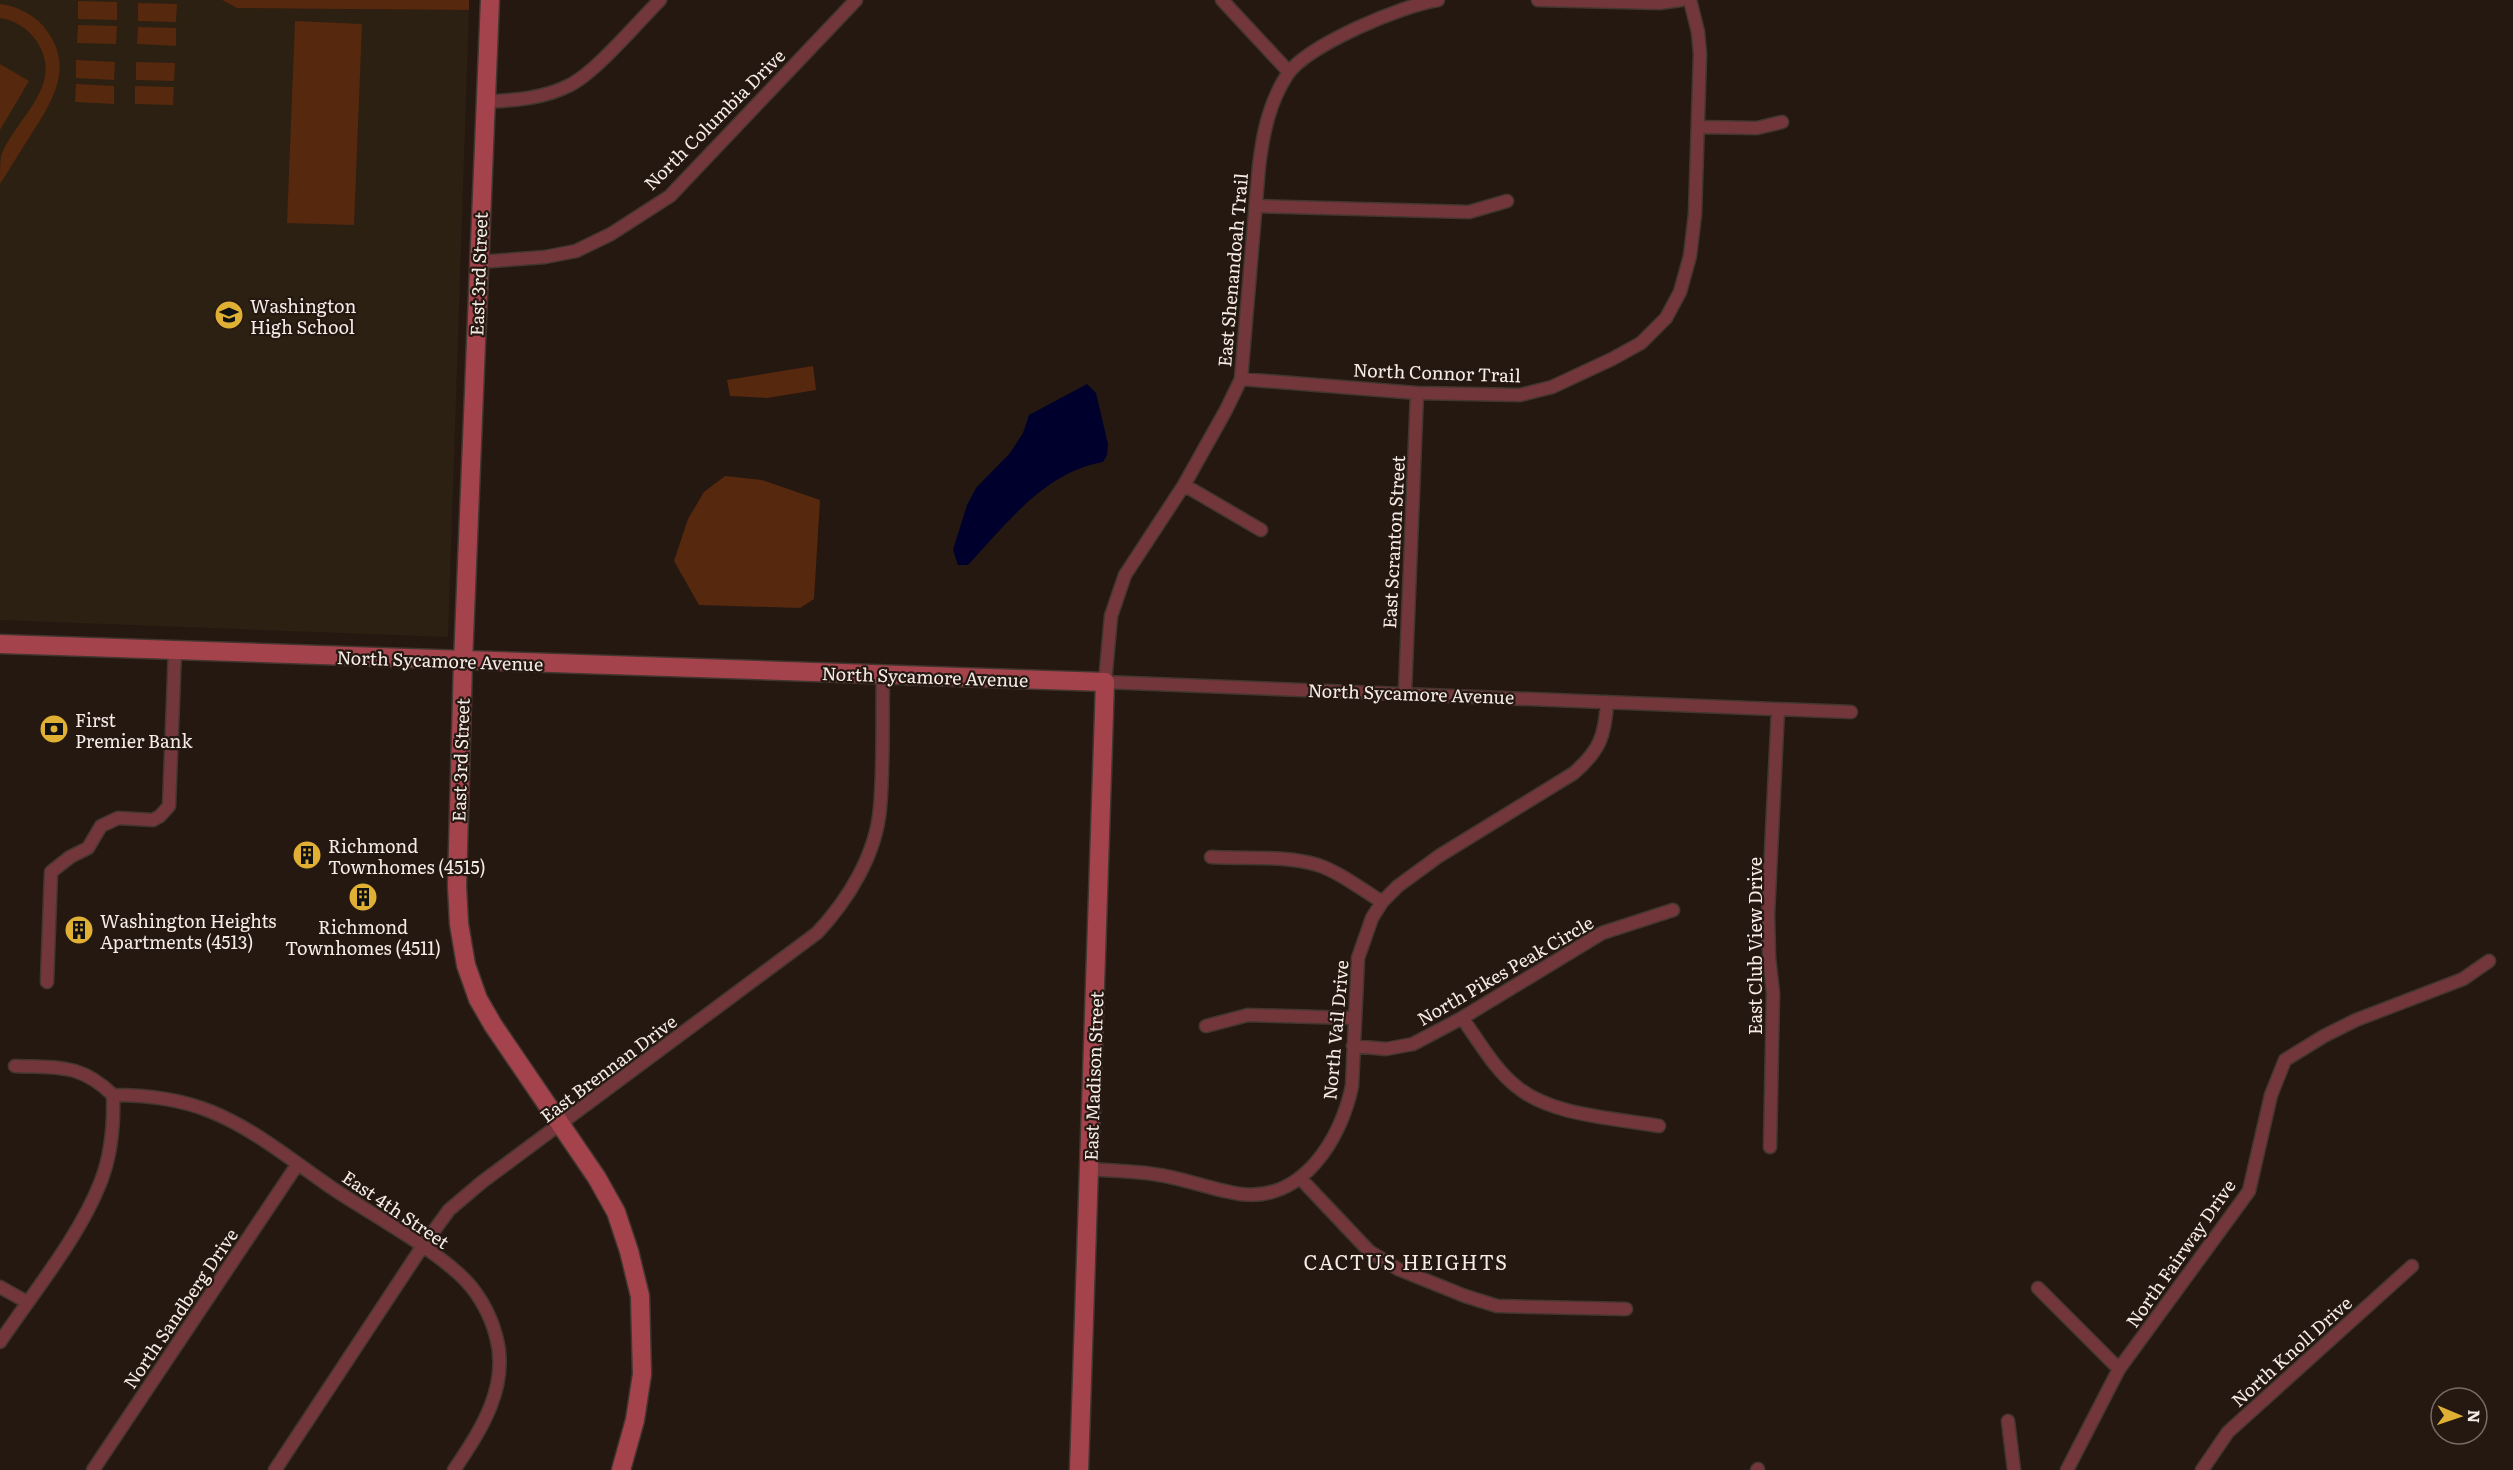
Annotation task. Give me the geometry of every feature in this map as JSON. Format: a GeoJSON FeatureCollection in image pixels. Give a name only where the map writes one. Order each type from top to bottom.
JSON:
{"type":"FeatureCollection","features":[{"type":"Feature","properties":{"kind":"main road","name":"East 3rd Street"},"geometry":{"type":"LineString","coordinates":[[490,0],[463,662],[457,885],[459,924],[466,965],[478,999],[493,1025],[591,1168],[616,1212],[629,1251],[640,1296],[642,1374],[635,1420],[621,1470]]}},
{"type":"Feature","properties":{"kind":"main road","name":"North Sycamore Avenue"},"geometry":{"type":"LineString","coordinates":[[0,644],[175,649],[463,662],[1105,682]]}},
{"type":"Feature","properties":{"kind":"main road","name":"East Madison Street"},"geometry":{"type":"LineString","coordinates":[[1078,1470],[1105,682]]}},
{"type":"Feature","properties":{"kind":"street"},"geometry":{"type":"LineString","coordinates":[[485,102],[521,100],[549,94],[572,85],[591,70],[660,0]]}},
{"type":"Feature","properties":{"kind":"street","name":"North Columbia Drive"},"geometry":{"type":"LineString","coordinates":[[479,262],[545,257],[576,251],[611,234],[670,196],[856,0]]}},
{"type":"Feature","properties":{"kind":"street"},"geometry":{"type":"LineString","coordinates":[[1222,0],[1289,72]]}},
{"type":"Feature","properties":{"kind":"street","name":"East Shenandoah Trail"},"geometry":{"type":"LineString","coordinates":[[1105,682],[1112,616],[1125,575],[1184,485],[1226,410],[1241,378],[1263,135],[1272,104],[1289,72],[1320,48],[1342,35],[1407,7],[1438,0]]}},
{"type":"Feature","properties":{"kind":"street"},"geometry":{"type":"LineString","coordinates":[[1538,0],[1659,3],[1681,0]]}},
{"type":"Feature","properties":{"kind":"street","name":"North Connor Trail"},"geometry":{"type":"LineString","coordinates":[[1241,378],[1417,393],[1506,397],[1538,392],[1604,363],[1641,343],[1666,318],[1680,292],[1690,256],[1695,214],[1700,54],[1698,32],[1690,0]]}},
{"type":"Feature","properties":{"kind":"street"},"geometry":{"type":"LineString","coordinates":[[1698,127],[1757,128],[1782,122]]}},
{"type":"Feature","properties":{"kind":"street"},"geometry":{"type":"LineString","coordinates":[[1256,206],[1469,212],[1507,201]]}},
{"type":"Feature","properties":{"kind":"street","name":"East Scranton Street"},"geometry":{"type":"LineString","coordinates":[[1405,692],[1417,393]]}},
{"type":"Feature","properties":{"kind":"street"},"geometry":{"type":"LineString","coordinates":[[1184,485],[1261,530]]}},
{"type":"Feature","properties":{"kind":"street"},"geometry":{"type":"LineString","coordinates":[[47,982],[51,872],[70,857],[88,848],[101,826],[118,818],[153,820],[169,806],[175,649]]}},
{"type":"Feature","properties":{"kind":"street","name":"East Brennan Drive"},"geometry":{"type":"LineString","coordinates":[[274,1470],[449,1210],[482,1182],[562,1125],[817,933],[838,911],[857,880],[870,849],[880,809],[883,674]]}},
{"type":"Feature","properties":{"kind":"street","name":"North Sycamore Avenue"},"geometry":{"type":"LineString","coordinates":[[1105,682],[1405,692],[1851,712]]}},
{"type":"Feature","properties":{"kind":"street","name":"North Vail Drive"},"geometry":{"type":"LineString","coordinates":[[1090,1169],[1158,1174],[1242,1194],[1259,1194],[1300,1178],[1324,1155],[1342,1121],[1352,1086],[1358,958],[1368,928],[1382,902],[1398,886],[1439,856],[1574,773],[1591,759],[1601,742],[1606,723],[1607,702]]}},
{"type":"Feature","properties":{"kind":"street","name":"East Club View Drive"},"geometry":{"type":"LineString","coordinates":[[1770,1147],[1773,993],[1768,957],[1768,914],[1778,709]]}},
{"type":"Feature","properties":{"kind":"street"},"geometry":{"type":"LineString","coordinates":[[1211,857],[1294,861],[1317,865],[1337,873],[1382,902]]}},
{"type":"Feature","properties":{"kind":"street","name":"North Pikes Peak Circle"},"geometry":{"type":"LineString","coordinates":[[1353,1046],[1386,1049],[1413,1044],[1462,1018],[1602,933],[1673,910]]}},
{"type":"Feature","properties":{"kind":"street","name":"North Fairway Drive"},"geometry":{"type":"LineString","coordinates":[[2067,1470],[2119,1369],[2249,1191],[2271,1095],[2285,1060],[2356,1020],[2463,979],[2489,961]]}},
{"type":"Feature","properties":{"kind":"street"},"geometry":{"type":"LineString","coordinates":[[1206,1026],[1248,1015],[1354,1018]]}},
{"type":"Feature","properties":{"kind":"street"},"geometry":{"type":"LineString","coordinates":[[1462,1018],[1502,1072],[1517,1088],[1536,1100],[1559,1109],[1659,1126]]}},
{"type":"Feature","properties":{"kind":"street"},"geometry":{"type":"LineString","coordinates":[[0,1342],[74,1232],[100,1182],[114,1115],[114,1095],[97,1079],[82,1072],[15,1066]]}},
{"type":"Feature","properties":{"kind":"street","name":"East 4th Street"},"geometry":{"type":"LineString","coordinates":[[114,1095],[153,1097],[183,1102],[245,1128],[459,1274],[486,1308],[497,1336],[499,1359],[498,1385],[492,1405],[471,1446],[454,1470]]}},
{"type":"Feature","properties":{"kind":"street","name":"North Sandberg Drive"},"geometry":{"type":"LineString","coordinates":[[99,1468],[297,1165]]}},
{"type":"Feature","properties":{"kind":"street"},"geometry":{"type":"LineString","coordinates":[[1300,1178],[1370,1251],[1398,1269],[1465,1296],[1497,1305],[1626,1309]]}},
{"type":"Feature","properties":{"kind":"street","name":"North Knoll Drive"},"geometry":{"type":"LineString","coordinates":[[2202,1470],[2228,1432],[2412,1266]]}},
{"type":"Feature","properties":{"kind":"street"},"geometry":{"type":"LineString","coordinates":[[0,1287],[27,1302]]}},
{"type":"Feature","properties":{"kind":"street"},"geometry":{"type":"LineString","coordinates":[[2038,1288],[2119,1369]]}},
{"type":"Feature","properties":{"kind":"street"},"geometry":{"type":"LineString","coordinates":[[2008,1421],[2014,1470]]}},
{"type":"Feature","properties":{"kind":"shaded area","name":"Washington High School"},"geometry":{"type":"Polygon","coordinates":[[[0,0],[222,0],[237,8],[469,10],[448,637],[0,620],[0,0]]]}},
{"type":"Feature","properties":{"kind":"shaded area"},"geometry":{"type":"Polygon","coordinates":[[[222,0],[469,0],[469,10],[237,8],[222,0]]]}},
{"type":"Feature","properties":{"kind":"shaded area"},"geometry":{"type":"Polygon","coordinates":[[[78,1],[117,2],[117,20],[78,19],[78,1]]]}},
{"type":"Feature","properties":{"kind":"shaded area"},"geometry":{"type":"Polygon","coordinates":[[[138,3],[177,4],[176,22],[138,21],[138,3]]]}},
{"type":"Feature","properties":{"kind":"shaded area"},"geometry":{"type":"Polygon","coordinates":[[[0,4],[24,11],[44,27],[53,41],[60,68],[54,95],[48,107],[0,184],[1,156],[36,100],[46,71],[44,55],[35,39],[20,25],[0,18],[0,4]]]}},
{"type":"Feature","properties":{"kind":"shaded area"},"geometry":{"type":"Polygon","coordinates":[[[295,21],[362,24],[354,225],[287,223],[295,21]]]}},
{"type":"Feature","properties":{"kind":"shaded area"},"geometry":{"type":"Polygon","coordinates":[[[78,25],[117,26],[116,44],[77,43],[78,25]]]}},
{"type":"Feature","properties":{"kind":"shaded area"},"geometry":{"type":"Polygon","coordinates":[[[138,27],[176,28],[176,46],[137,44],[138,27]]]}},
{"type":"Feature","properties":{"kind":"shaded area"},"geometry":{"type":"Polygon","coordinates":[[[76,60],[115,62],[114,80],[76,78],[76,60]]]}},
{"type":"Feature","properties":{"kind":"shaded area"},"geometry":{"type":"Polygon","coordinates":[[[136,62],[175,63],[174,81],[136,80],[136,62]]]}},
{"type":"Feature","properties":{"kind":"shaded area"},"geometry":{"type":"Polygon","coordinates":[[[0,64],[29,81],[0,130],[0,64]]]}},
{"type":"Feature","properties":{"kind":"shaded area"},"geometry":{"type":"Polygon","coordinates":[[[76,84],[114,86],[114,104],[75,102],[76,84]]]}},
{"type":"Feature","properties":{"kind":"shaded area"},"geometry":{"type":"Polygon","coordinates":[[[135,86],[174,87],[173,105],[135,104],[135,86]]]}},
{"type":"Feature","properties":{"kind":"shaded area"},"geometry":{"type":"Polygon","coordinates":[[[813,366],[816,390],[767,398],[730,396],[727,380],[813,366]]]}},
{"type":"Feature","properties":{"kind":"shaded area"},"geometry":{"type":"Polygon","coordinates":[[[725,476],[762,480],[820,500],[814,599],[800,608],[699,605],[674,561],[688,519],[704,492],[725,476]]]}},
{"type":"Feature","properties":{"kind":"water"},"geometry":{"type":"Polygon","coordinates":[[[1087,384],[1096,393],[1108,444],[1107,455],[1103,462],[1082,468],[1045,488],[1012,517],[968,565],[958,565],[953,550],[967,505],[976,488],[1010,453],[1023,433],[1029,415],[1087,384]]]}},
{"type":"Feature","properties":{"kind":"place","name":"Washington High School"},"geometry":{"type":"Point","coordinates":[229,315]}},
{"type":"Feature","properties":{"kind":"place","name":"First Premier Bank"},"geometry":{"type":"Point","coordinates":[54,729]}},
{"type":"Feature","properties":{"kind":"place","name":"Richmond Townhomes (4515)"},"geometry":{"type":"Point","coordinates":[307,855]}},
{"type":"Feature","properties":{"kind":"place","name":"Richmond Townhomes (4511)"},"geometry":{"type":"Point","coordinates":[363,897]}},
{"type":"Feature","properties":{"kind":"place","name":"Washington Heights Apartments (4513)"},"geometry":{"type":"Point","coordinates":[79,930]}},
{"type":"Feature","properties":{"kind":"district","name":"CACTUS HEIGHTS"},"geometry":{"type":"Point","coordinates":[1406,1261]}}]}
